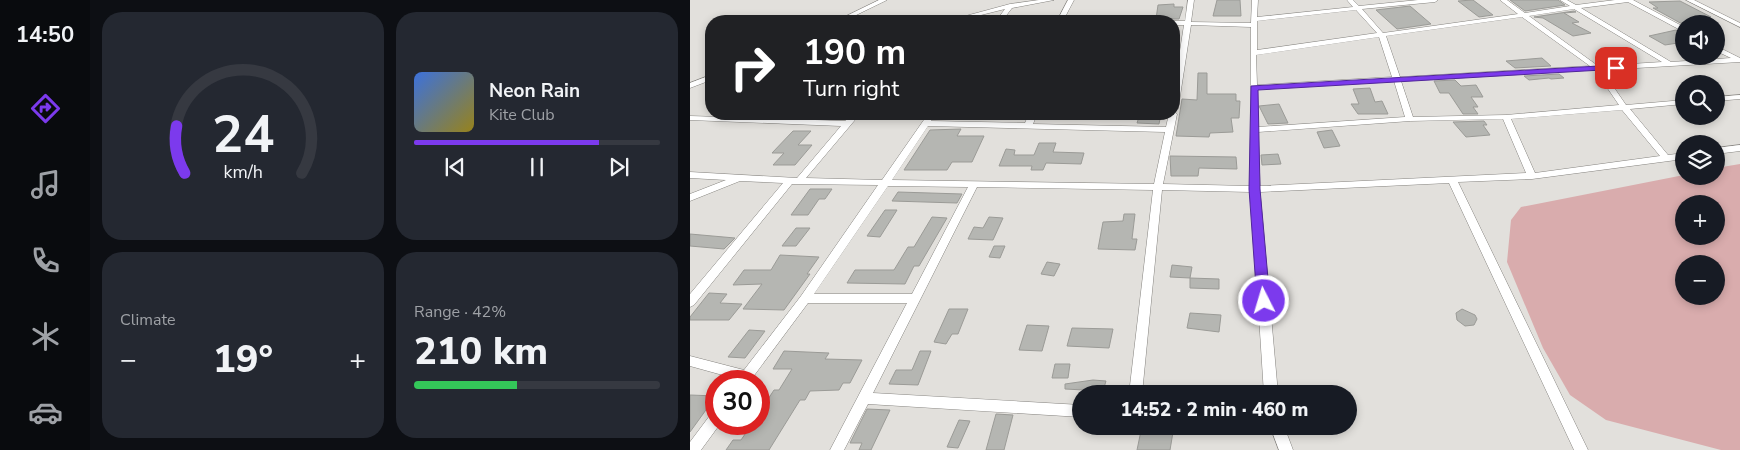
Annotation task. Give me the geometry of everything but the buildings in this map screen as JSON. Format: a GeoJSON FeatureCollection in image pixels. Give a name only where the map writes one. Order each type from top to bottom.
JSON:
{"type":"FeatureCollection","features":[{"type":"Feature","properties":{"kind":"street"},"geometry":{"type":"LineString","coordinates":[[852,15],[884,0]]}},
{"type":"Feature","properties":{"kind":"street"},"geometry":{"type":"LineString","coordinates":[[974,15],[1010,6],[1051,0]]}},
{"type":"Feature","properties":{"kind":"street"},"geometry":{"type":"LineString","coordinates":[[1063,15],[1071,0]]}},
{"type":"Feature","properties":{"kind":"street"},"geometry":{"type":"LineString","coordinates":[[1180,70],[1191,0]]}},
{"type":"Feature","properties":{"kind":"street"},"geometry":{"type":"LineString","coordinates":[[1255,0],[1253,53],[1254,189],[1270,385]]}},
{"type":"Feature","properties":{"kind":"street"},"geometry":{"type":"LineString","coordinates":[[1350,0],[1382,35],[1410,119]]}},
{"type":"Feature","properties":{"kind":"street"},"geometry":{"type":"LineString","coordinates":[[1180,23],[1254,22],[1356,8],[1434,0]]}},
{"type":"Feature","properties":{"kind":"street"},"geometry":{"type":"LineString","coordinates":[[1503,0],[1598,69],[1624,107],[1666,158]]}},
{"type":"Feature","properties":{"kind":"street"},"geometry":{"type":"LineString","coordinates":[[1563,0],[1670,64]]}},
{"type":"Feature","properties":{"kind":"street"},"geometry":{"type":"LineString","coordinates":[[1253,53],[1628,0],[1675,25]]}},
{"type":"Feature","properties":{"kind":"street"},"geometry":{"type":"LineString","coordinates":[[1689,0],[1740,25]]}},
{"type":"Feature","properties":{"kind":"street"},"geometry":{"type":"LineString","coordinates":[[1003,15],[1010,6]]}},
{"type":"Feature","properties":{"kind":"street"},"geometry":{"type":"LineString","coordinates":[[1725,52],[1740,60]]}},
{"type":"Feature","properties":{"kind":"street"},"geometry":{"type":"LineString","coordinates":[[1254,87],[1740,60]]}},
{"type":"Feature","properties":{"kind":"street"},"geometry":{"type":"LineString","coordinates":[[690,86],[705,79]]}},
{"type":"Feature","properties":{"kind":"street"},"geometry":{"type":"LineString","coordinates":[[690,86],[705,83]]}},
{"type":"Feature","properties":{"kind":"street"},"geometry":{"type":"LineString","coordinates":[[1725,98],[1740,97]]}},
{"type":"Feature","properties":{"kind":"street"},"geometry":{"type":"LineString","coordinates":[[1255,130],[1410,119],[1506,117],[1675,103]]}},
{"type":"Feature","properties":{"kind":"street"},"geometry":{"type":"LineString","coordinates":[[1506,117],[1532,176]]}},
{"type":"Feature","properties":{"kind":"street"},"geometry":{"type":"LineString","coordinates":[[690,118],[705,119]]}},
{"type":"Feature","properties":{"kind":"street"},"geometry":{"type":"LineString","coordinates":[[743,120],[848,124]]}},
{"type":"Feature","properties":{"kind":"street"},"geometry":{"type":"LineString","coordinates":[[690,302],[795,180],[851,120]]}},
{"type":"Feature","properties":{"kind":"street"},"geometry":{"type":"LineString","coordinates":[[751,370],[805,299],[927,120]]}},
{"type":"Feature","properties":{"kind":"street"},"geometry":{"type":"LineString","coordinates":[[1028,126],[1031,120]]}},
{"type":"Feature","properties":{"kind":"street"},"geometry":{"type":"LineString","coordinates":[[1136,385],[1158,187],[1172,120]]}},
{"type":"Feature","properties":{"kind":"street"},"geometry":{"type":"LineString","coordinates":[[925,123],[1169,130]]}},
{"type":"Feature","properties":{"kind":"street"},"geometry":{"type":"LineString","coordinates":[[1725,150],[1740,148]]}},
{"type":"Feature","properties":{"kind":"street"},"geometry":{"type":"LineString","coordinates":[[690,175],[795,180],[1254,189],[1532,176],[1675,157]]}},
{"type":"Feature","properties":{"kind":"street"},"geometry":{"type":"LineString","coordinates":[[690,198],[739,178]]}},
{"type":"Feature","properties":{"kind":"street"},"geometry":{"type":"LineString","coordinates":[[1452,180],[1582,450]]}},
{"type":"Feature","properties":{"kind":"street"},"geometry":{"type":"LineString","coordinates":[[837,450],[974,184]]}},
{"type":"Feature","properties":{"kind":"street"},"geometry":{"type":"LineString","coordinates":[[805,299],[915,298]]}},
{"type":"Feature","properties":{"kind":"street"},"geometry":{"type":"LineString","coordinates":[[690,361],[719,370]]}},
{"type":"Feature","properties":{"kind":"street"},"geometry":{"type":"LineString","coordinates":[[863,398],[1072,410]]}},
{"type":"Feature","properties":{"kind":"street"},"geometry":{"type":"LineString","coordinates":[[693,450],[705,433]]}},
{"type":"Feature","properties":{"kind":"street"},"geometry":{"type":"LineString","coordinates":[[1280,435],[1286,450]]}},
{"type":"Feature","properties":{"kind":"shaded area"},"geometry":{"type":"Polygon","coordinates":[[[1740,164],[1740,450],[1721,450],[1606,420],[1570,395],[1543,348],[1507,262],[1511,220],[1521,207],[1675,177],[1675,185],[1725,185],[1725,166],[1740,164]]]}},
{"type":"Feature","properties":{"kind":"route"},"geometry":{"type":"LineString","coordinates":[[1264,301],[1254,189],[1254,87],[1616,68]]}}]}
